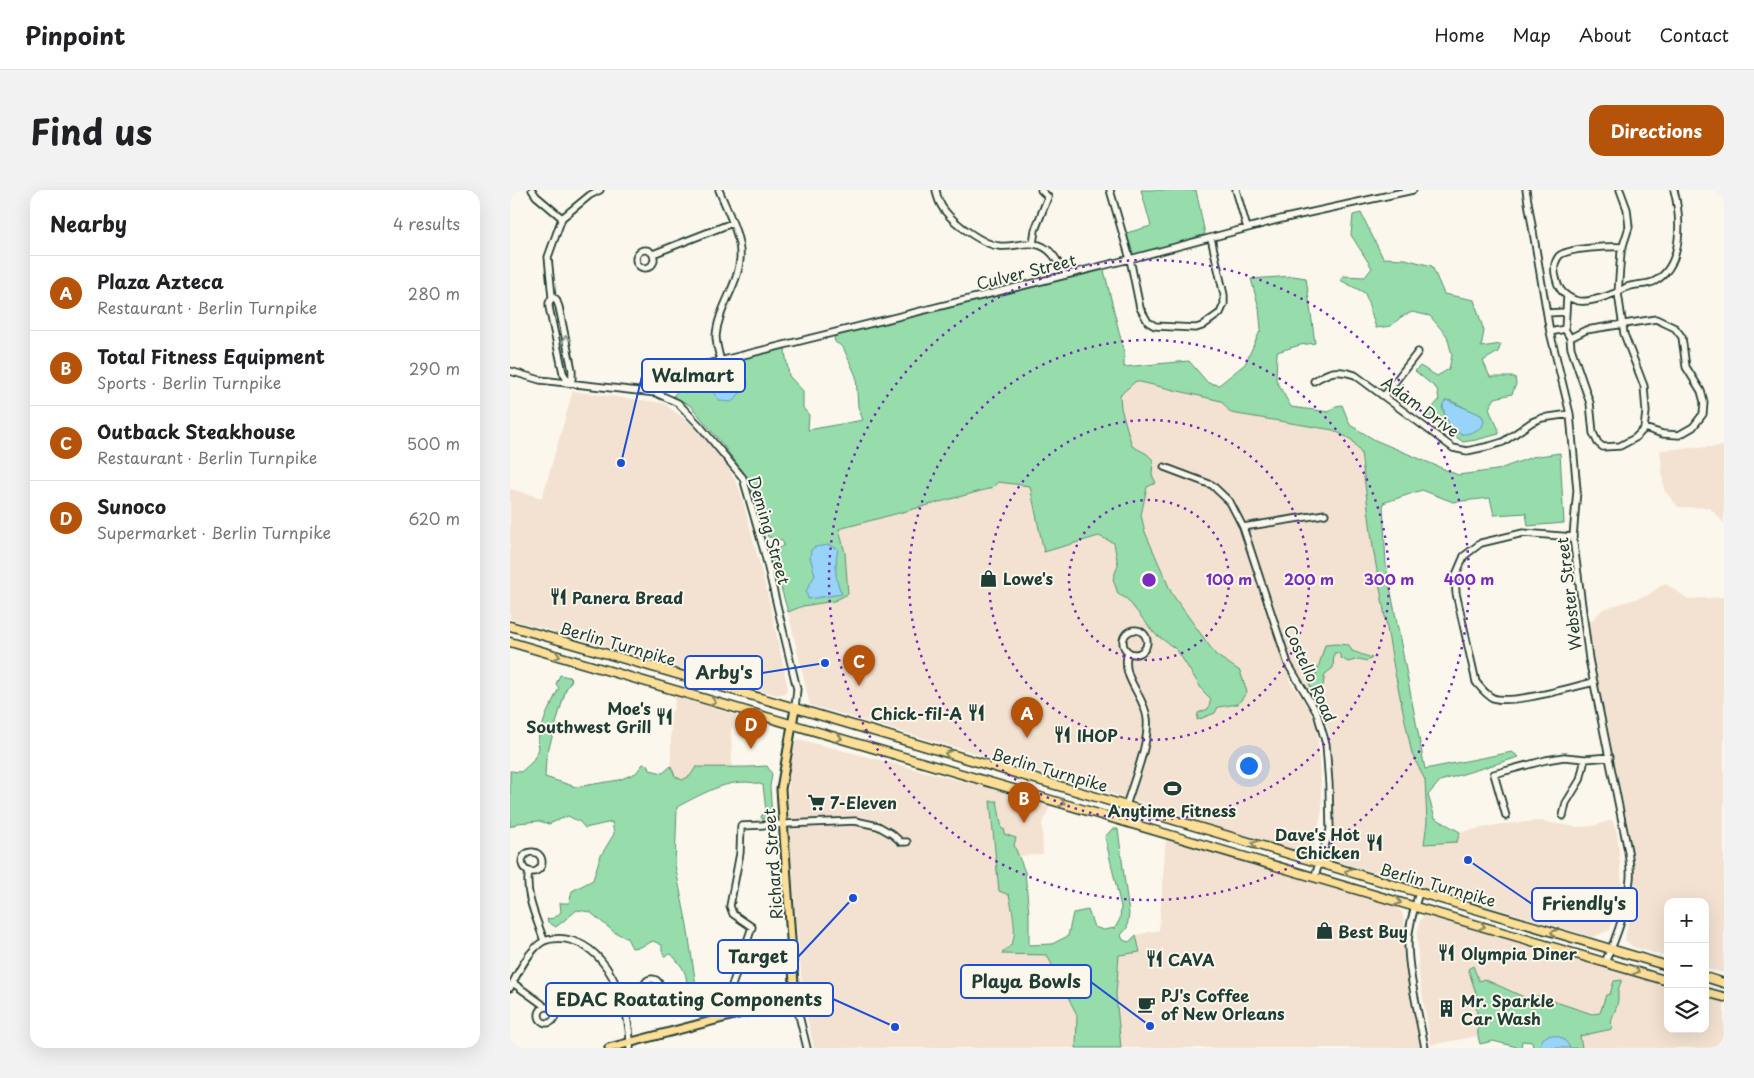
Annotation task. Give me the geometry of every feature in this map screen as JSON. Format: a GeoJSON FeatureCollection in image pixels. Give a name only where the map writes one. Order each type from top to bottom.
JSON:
{"type":"FeatureCollection","features":[{"type":"Feature","properties":{"kind":"highway","name":"Berlin Turnpike"},"geometry":{"type":"LineString","coordinates":[[510,626],[796,708],[1664,965]]}},
{"type":"Feature","properties":{"kind":"highway","name":"Berlin Turnpike"},"geometry":{"type":"LineString","coordinates":[[510,642],[1315,876],[1664,980]]}},
{"type":"Feature","properties":{"kind":"highway"},"geometry":{"type":"LineString","coordinates":[[981,779],[985,764]]}},
{"type":"Feature","properties":{"kind":"highway"},"geometry":{"type":"LineString","coordinates":[[991,782],[995,767]]}},
{"type":"Feature","properties":{"kind":"highway"},"geometry":{"type":"LineString","coordinates":[[1181,838],[1183,823]]}},
{"type":"Feature","properties":{"kind":"highway"},"geometry":{"type":"LineString","coordinates":[[1709,978],[1724,983]]}},
{"type":"Feature","properties":{"kind":"highway"},"geometry":{"type":"LineString","coordinates":[[1709,993],[1724,997]]}},
{"type":"Feature","properties":{"kind":"main road","name":"Richard Street"},"geometry":{"type":"LineString","coordinates":[[795,999],[780,789],[796,708]]}},
{"type":"Feature","properties":{"kind":"main road"},"geometry":{"type":"LineString","coordinates":[[609,1048],[630,1045],[795,999]]}},
{"type":"Feature","properties":{"kind":"street"},"geometry":{"type":"LineString","coordinates":[[532,190],[536,196],[562,218]]}},
{"type":"Feature","properties":{"kind":"street"},"geometry":{"type":"LineString","coordinates":[[552,298],[556,299],[559,307],[572,370],[572,379],[569,383],[562,373],[549,307],[549,302],[552,298],[548,257],[562,218],[590,194],[600,190]]}},
{"type":"Feature","properties":{"kind":"street"},"geometry":{"type":"LineString","coordinates":[[719,190],[740,245],[740,260],[719,318],[716,338],[721,362]]}},
{"type":"Feature","properties":{"kind":"street"},"geometry":{"type":"LineString","coordinates":[[936,190],[943,209],[951,219],[981,240],[997,246],[1033,244],[1046,249],[1057,258],[1064,276]]}},
{"type":"Feature","properties":{"kind":"street"},"geometry":{"type":"LineString","coordinates":[[1033,244],[1035,230],[1048,197],[1041,190]]}},
{"type":"Feature","properties":{"kind":"street"},"geometry":{"type":"LineString","coordinates":[[1110,190],[1130,259],[1140,308],[1148,322],[1155,326],[1196,328],[1220,313],[1224,304],[1211,238]]}},
{"type":"Feature","properties":{"kind":"street"},"geometry":{"type":"LineString","coordinates":[[1236,190],[1247,228]]}},
{"type":"Feature","properties":{"kind":"street","name":"Culver Street"},"geometry":{"type":"LineString","coordinates":[[656,393],[662,380],[672,373],[1064,276],[1247,228],[1413,190]]}},
{"type":"Feature","properties":{"kind":"street","name":"Webster Street"},"geometry":{"type":"LineString","coordinates":[[1526,190],[1550,332],[1570,414],[1578,490],[1573,537],[1589,659],[1628,851],[1630,877],[1619,928],[1611,950],[1604,962]]}},
{"type":"Feature","properties":{"kind":"street"},"geometry":{"type":"LineString","coordinates":[[1568,296],[1566,329],[1590,403],[1593,433],[1598,443],[1608,448],[1620,446],[1635,438],[1644,428],[1646,412],[1644,386],[1624,334],[1618,293],[1623,247],[1629,227],[1627,209],[1620,190]]}},
{"type":"Feature","properties":{"kind":"street"},"geometry":{"type":"LineString","coordinates":[[1623,247],[1608,246],[1570,251],[1559,256],[1554,270],[1560,290],[1576,301],[1583,302],[1618,293],[1628,286],[1652,283],[1664,276],[1672,262],[1678,238],[1678,204],[1674,190]]}},
{"type":"Feature","properties":{"kind":"street"},"geometry":{"type":"LineString","coordinates":[[653,254],[732,223]]}},
{"type":"Feature","properties":{"kind":"street"},"geometry":{"type":"LineString","coordinates":[[1547,313],[1566,312]]}},
{"type":"Feature","properties":{"kind":"street"},"geometry":{"type":"LineString","coordinates":[[1570,338],[1586,330],[1656,319],[1675,328],[1682,337],[1686,367],[1701,391],[1704,402],[1703,414],[1700,420],[1682,434],[1663,434],[1644,428]]}},
{"type":"Feature","properties":{"kind":"street"},"geometry":{"type":"LineString","coordinates":[[1550,332],[1566,329]]}},
{"type":"Feature","properties":{"kind":"street"},"geometry":{"type":"LineString","coordinates":[[1384,396],[1418,352]]}},
{"type":"Feature","properties":{"kind":"street","name":"Deming Street"},"geometry":{"type":"LineString","coordinates":[[510,371],[540,380],[656,393],[678,403],[700,426],[744,478],[797,689],[796,708]]}},
{"type":"Feature","properties":{"kind":"street","name":"Adam Drive"},"geometry":{"type":"LineString","coordinates":[[1314,381],[1327,373],[1342,371],[1355,375],[1453,448],[1467,451],[1503,442],[1532,422],[1542,418],[1570,414]]}},
{"type":"Feature","properties":{"kind":"street","name":"Costello Road"},"geometry":{"type":"LineString","coordinates":[[1164,467],[1212,484],[1230,502],[1243,527],[1288,664],[1317,713],[1326,744],[1330,830],[1315,876]]}},
{"type":"Feature","properties":{"kind":"street"},"geometry":{"type":"LineString","coordinates":[[1243,527],[1324,514]]}},
{"type":"Feature","properties":{"kind":"street"},"geometry":{"type":"LineString","coordinates":[[1573,537],[1523,533],[1481,543],[1464,556],[1455,577],[1456,593],[1476,682],[1483,691],[1493,698],[1505,700],[1519,698],[1594,682]]}},
{"type":"Feature","properties":{"kind":"street"},"geometry":{"type":"LineString","coordinates":[[1126,806],[1147,734],[1147,718],[1130,679],[1126,666],[1128,652],[1123,644],[1126,636],[1133,631],[1143,633],[1147,643],[1145,650],[1139,654],[1128,652]]}},
{"type":"Feature","properties":{"kind":"street"},"geometry":{"type":"LineString","coordinates":[[1506,816],[1494,774],[1564,757],[1585,759],[1610,757]]}},
{"type":"Feature","properties":{"kind":"street"},"geometry":{"type":"LineString","coordinates":[[1563,816],[1566,803],[1580,780],[1585,759]]}},
{"type":"Feature","properties":{"kind":"street"},"geometry":{"type":"LineString","coordinates":[[724,1018],[726,1003],[752,927],[733,914],[730,906],[740,853],[741,826],[861,821],[878,826],[901,842],[907,842]]}},
{"type":"Feature","properties":{"kind":"street"},"geometry":{"type":"LineString","coordinates":[[529,871],[529,893],[544,941]]}},
{"type":"Feature","properties":{"kind":"street"},"geometry":{"type":"LineString","coordinates":[[1419,893],[1409,933],[1408,949],[1425,1048]]}},
{"type":"Feature","properties":{"kind":"street"},"geometry":{"type":"LineString","coordinates":[[544,1008],[542,1004],[511,985],[532,952],[544,941],[563,938],[577,942],[592,951],[614,980],[621,998],[630,1045]]}},
{"type":"Feature","properties":{"kind":"street"},"geometry":{"type":"LineString","coordinates":[[621,998],[644,990]]}},
{"type":"Feature","properties":{"kind":"street","name":"Richard Street"},"geometry":{"type":"LineString","coordinates":[[795,999],[807,1048]]}},
{"type":"Feature","properties":{"kind":"shaded area"},"geometry":{"type":"Polygon","coordinates":[[[1136,381],[1221,401],[1231,413],[1333,430],[1352,440],[1361,453],[1373,548],[1394,668],[1412,754],[1425,779],[1427,822],[1424,844],[1457,842],[1460,832],[1502,824],[1540,821],[1577,827],[1593,826],[1612,820],[1617,832],[1622,885],[1610,930],[1593,937],[1325,858],[1334,830],[1329,730],[1301,675],[1288,679],[1306,704],[1316,724],[1320,760],[1322,811],[1313,851],[1306,854],[1080,784],[810,705],[788,612],[803,606],[834,601],[847,573],[845,553],[839,529],[991,488],[998,482],[1030,486],[1044,552],[1099,536],[1114,543],[1118,565],[1113,579],[1118,594],[1127,599],[1154,633],[1177,650],[1203,691],[1211,699],[1208,709],[1228,706],[1240,671],[1216,655],[1172,594],[1145,532],[1141,515],[1147,487],[1152,475],[1153,460],[1147,454],[1132,446],[1121,408],[1120,395],[1136,381]],[[1326,645],[1316,678],[1309,684],[1325,674],[1334,657],[1334,653],[1339,653],[1348,662],[1359,659],[1367,661],[1372,658],[1360,653],[1326,645]]]}},
{"type":"Feature","properties":{"kind":"shaded area"},"geometry":{"type":"Polygon","coordinates":[[[573,391],[663,403],[689,422],[722,456],[740,490],[769,600],[787,684],[785,693],[777,695],[510,619],[510,489],[542,498],[573,391]]]}},
{"type":"Feature","properties":{"kind":"shaded area"},"geometry":{"type":"Polygon","coordinates":[[[1724,446],[1724,523],[1710,508],[1678,507],[1664,490],[1660,450],[1724,446]]]}},
{"type":"Feature","properties":{"kind":"shaded area"},"geometry":{"type":"Polygon","coordinates":[[[1665,583],[1688,599],[1724,597],[1724,973],[1709,969],[1709,898],[1664,898],[1664,956],[1633,947],[1625,940],[1635,885],[1629,831],[1588,624],[1603,609],[1648,595],[1665,583]]]}},
{"type":"Feature","properties":{"kind":"shaded area"},"geometry":{"type":"Polygon","coordinates":[[[673,695],[736,715],[731,730],[732,763],[735,778],[683,781],[675,776],[671,766],[671,714],[675,699],[673,695]]]}},
{"type":"Feature","properties":{"kind":"shaded area"},"geometry":{"type":"Polygon","coordinates":[[[798,739],[1051,804],[1042,823],[1043,854],[1018,856],[1014,845],[1004,834],[997,801],[990,801],[999,890],[1009,895],[1014,927],[1011,943],[1002,953],[1047,955],[1077,1015],[1076,1048],[814,1048],[805,1008],[807,995],[803,996],[787,811],[791,751],[798,739]]]}},
{"type":"Feature","properties":{"kind":"shaded area"},"geometry":{"type":"Polygon","coordinates":[[[1166,838],[1259,867],[1276,868],[1397,907],[1402,912],[1404,921],[1404,950],[1421,1048],[1121,1048],[1116,995],[1119,955],[1140,951],[1136,935],[1159,930],[1166,838]]]}},
{"type":"Feature","properties":{"kind":"shaded area"},"geometry":{"type":"Polygon","coordinates":[[[1428,911],[1664,982],[1664,1033],[1709,1033],[1709,996],[1724,1001],[1724,1048],[1582,1048],[1580,1036],[1592,1014],[1538,996],[1526,998],[1495,985],[1476,993],[1478,1036],[1431,1045],[1419,976],[1417,935],[1420,920],[1428,911]]]}},
{"type":"Feature","properties":{"kind":"green space"},"geometry":{"type":"Polygon","coordinates":[[[1141,190],[1196,190],[1205,234],[1130,259],[1123,234],[1151,226],[1141,190]]]}},
{"type":"Feature","properties":{"kind":"green space"},"geometry":{"type":"Polygon","coordinates":[[[1361,213],[1383,258],[1405,259],[1432,266],[1444,294],[1474,300],[1484,331],[1481,347],[1501,344],[1498,352],[1483,361],[1490,377],[1515,377],[1516,384],[1512,394],[1495,398],[1489,408],[1498,427],[1499,434],[1463,442],[1426,415],[1439,400],[1437,389],[1415,371],[1420,366],[1437,376],[1449,369],[1452,355],[1447,336],[1430,316],[1412,312],[1401,317],[1391,326],[1376,328],[1365,293],[1340,280],[1343,276],[1365,277],[1372,268],[1351,235],[1353,215],[1361,213]],[[1449,400],[1442,406],[1449,422],[1461,434],[1475,431],[1483,418],[1449,400]]]}},
{"type":"Feature","properties":{"kind":"green space"},"geometry":{"type":"Polygon","coordinates":[[[1104,270],[1124,352],[1124,367],[1189,361],[1208,383],[1219,385],[1245,364],[1261,329],[1259,308],[1251,279],[1293,276],[1306,278],[1315,343],[1300,345],[1277,352],[1276,380],[1291,407],[1329,412],[1336,406],[1342,405],[1350,425],[1375,440],[1458,475],[1497,470],[1532,457],[1560,453],[1564,523],[1528,526],[1526,513],[1494,515],[1490,498],[1453,502],[1422,490],[1383,503],[1386,566],[1425,769],[1512,752],[1519,757],[1440,781],[1428,795],[1435,818],[1460,832],[1457,842],[1424,844],[1427,822],[1425,780],[1412,754],[1394,668],[1373,548],[1361,453],[1352,440],[1333,430],[1231,413],[1221,401],[1136,381],[1120,395],[1121,408],[1132,446],[1147,454],[1153,460],[1152,475],[1156,483],[1147,487],[1141,515],[1145,532],[1172,594],[1216,655],[1240,671],[1247,692],[1238,704],[1218,707],[1215,713],[1197,720],[1198,713],[1208,709],[1211,699],[1203,691],[1177,650],[1154,633],[1127,599],[1118,594],[1113,579],[1118,565],[1114,543],[1099,536],[1044,552],[1030,486],[998,482],[992,488],[839,529],[845,553],[848,594],[834,601],[803,606],[788,612],[771,553],[784,545],[782,540],[768,537],[744,473],[691,406],[673,396],[682,386],[683,379],[695,377],[698,371],[786,347],[785,352],[789,376],[803,391],[803,408],[809,415],[808,430],[863,420],[858,407],[856,376],[843,347],[835,342],[834,336],[1104,270]]]}},
{"type":"Feature","properties":{"kind":"green space"},"geometry":{"type":"Polygon","coordinates":[[[1325,645],[1349,645],[1352,651],[1372,658],[1367,661],[1359,659],[1348,662],[1341,658],[1339,653],[1334,653],[1333,668],[1325,674],[1322,691],[1315,694],[1309,684],[1315,678],[1325,645]]]}},
{"type":"Feature","properties":{"kind":"green space"},"geometry":{"type":"Polygon","coordinates":[[[560,675],[569,677],[572,680],[566,689],[546,758],[545,777],[576,787],[619,780],[636,773],[643,764],[648,765],[650,770],[663,773],[671,766],[675,776],[682,780],[690,776],[696,767],[767,766],[772,774],[770,787],[772,817],[762,819],[761,816],[766,811],[763,785],[752,782],[741,782],[719,787],[677,807],[675,865],[687,925],[700,1013],[678,998],[686,998],[687,984],[685,974],[671,954],[664,956],[662,945],[653,941],[640,947],[632,948],[627,938],[614,932],[590,912],[577,910],[556,927],[548,922],[547,919],[554,918],[561,912],[560,903],[569,903],[572,891],[593,880],[600,857],[614,834],[612,822],[585,828],[580,822],[568,816],[549,824],[539,821],[518,823],[510,827],[510,771],[521,772],[532,762],[539,749],[538,739],[546,715],[559,688],[556,684],[560,675]]]}},
{"type":"Feature","properties":{"kind":"green space"},"geometry":{"type":"Polygon","coordinates":[[[990,801],[997,801],[1002,829],[1005,830],[1004,834],[1016,838],[1014,845],[1025,872],[1029,914],[1029,945],[1052,944],[1068,936],[1073,913],[1088,910],[1094,927],[1104,930],[1115,928],[1120,919],[1121,907],[1105,837],[1112,829],[1118,829],[1129,914],[1127,928],[1121,935],[1123,940],[1129,942],[1136,935],[1140,952],[1119,955],[1116,995],[1121,1048],[1076,1048],[1077,1015],[1047,955],[1001,954],[1011,945],[1013,940],[1014,921],[1009,895],[999,891],[990,801]]]}},
{"type":"Feature","properties":{"kind":"green space"},"geometry":{"type":"Polygon","coordinates":[[[1473,966],[1479,981],[1484,979],[1526,998],[1538,996],[1592,1014],[1600,1013],[1606,995],[1610,994],[1614,981],[1622,980],[1612,1019],[1612,1029],[1580,1036],[1582,1048],[1533,1048],[1532,1042],[1522,1041],[1521,1048],[1493,1041],[1480,1044],[1476,993],[1468,969],[1473,966]]]}},
{"type":"Feature","properties":{"kind":"water"},"geometry":{"type":"Polygon","coordinates":[[[736,367],[743,371],[748,384],[732,402],[720,401],[711,392],[708,375],[712,370],[736,367]]]}},
{"type":"Feature","properties":{"kind":"water"},"geometry":{"type":"Polygon","coordinates":[[[1446,400],[1482,416],[1484,421],[1482,427],[1465,434],[1454,430],[1444,413],[1443,404],[1446,400]]]}},
{"type":"Feature","properties":{"kind":"water"},"geometry":{"type":"Polygon","coordinates":[[[829,545],[838,549],[836,572],[842,594],[808,599],[806,591],[815,575],[810,557],[811,550],[815,547],[829,545]]]}},
{"type":"Feature","properties":{"kind":"water"},"geometry":{"type":"Polygon","coordinates":[[[1549,1035],[1562,1038],[1570,1048],[1539,1048],[1542,1039],[1549,1035]]]}},
{"type":"Feature","properties":{"kind":"place","name":"Walmart"},"geometry":{"type":"Point","coordinates":[621,463]}},
{"type":"Feature","properties":{"kind":"place","name":"Lowe's"},"geometry":{"type":"Point","coordinates":[989,578]}},
{"type":"Feature","properties":{"kind":"place","name":"Panera Bread"},"geometry":{"type":"Point","coordinates":[558,597]}},
{"type":"Feature","properties":{"kind":"place","name":"Arby's"},"geometry":{"type":"Point","coordinates":[825,663]}},
{"type":"Feature","properties":{"kind":"place","name":"Outback Steakhouse"},"geometry":{"type":"Point","coordinates":[859,686]}},
{"type":"Feature","properties":{"kind":"place","name":"Chick-fil-A"},"geometry":{"type":"Point","coordinates":[976,713]}},
{"type":"Feature","properties":{"kind":"place","name":"Moe's Southwest Grill"},"geometry":{"type":"Point","coordinates":[665,717]}},
{"type":"Feature","properties":{"kind":"place","name":"IHOP"},"geometry":{"type":"Point","coordinates":[1063,735]}},
{"type":"Feature","properties":{"kind":"place","name":"Plaza Azteca"},"geometry":{"type":"Point","coordinates":[1027,738]}},
{"type":"Feature","properties":{"kind":"place","name":"Sunoco"},"geometry":{"type":"Point","coordinates":[751,749]}},
{"type":"Feature","properties":{"kind":"place","name":"Anytime Fitness"},"geometry":{"type":"Point","coordinates":[1172,788]}},
{"type":"Feature","properties":{"kind":"place","name":"7-Eleven"},"geometry":{"type":"Point","coordinates":[816,802]}},
{"type":"Feature","properties":{"kind":"place","name":"Total Fitness Equipment"},"geometry":{"type":"Point","coordinates":[1024,823]}},
{"type":"Feature","properties":{"kind":"place","name":"Dave's Hot Chicken"},"geometry":{"type":"Point","coordinates":[1374,843]}},
{"type":"Feature","properties":{"kind":"place","name":"Friendly's"},"geometry":{"type":"Point","coordinates":[1468,860]}},
{"type":"Feature","properties":{"kind":"place","name":"Target"},"geometry":{"type":"Point","coordinates":[853,898]}},
{"type":"Feature","properties":{"kind":"place","name":"Best Buy"},"geometry":{"type":"Point","coordinates":[1324,931]}},
{"type":"Feature","properties":{"kind":"place","name":"Olympia Diner"},"geometry":{"type":"Point","coordinates":[1447,953]}},
{"type":"Feature","properties":{"kind":"place","name":"CAVA"},"geometry":{"type":"Point","coordinates":[1154,959]}},
{"type":"Feature","properties":{"kind":"place","name":"PJ's Coffee of New Orleans"},"geometry":{"type":"Point","coordinates":[1147,1004]}},
{"type":"Feature","properties":{"kind":"place","name":"Mr. Sparkle Car Wash"},"geometry":{"type":"Point","coordinates":[1447,1009]}},
{"type":"Feature","properties":{"kind":"place","name":"Playa Bowls"},"geometry":{"type":"Point","coordinates":[1150,1026]}},
{"type":"Feature","properties":{"kind":"place","name":"EDAC Roatating Components"},"geometry":{"type":"Point","coordinates":[895,1027]}}]}
